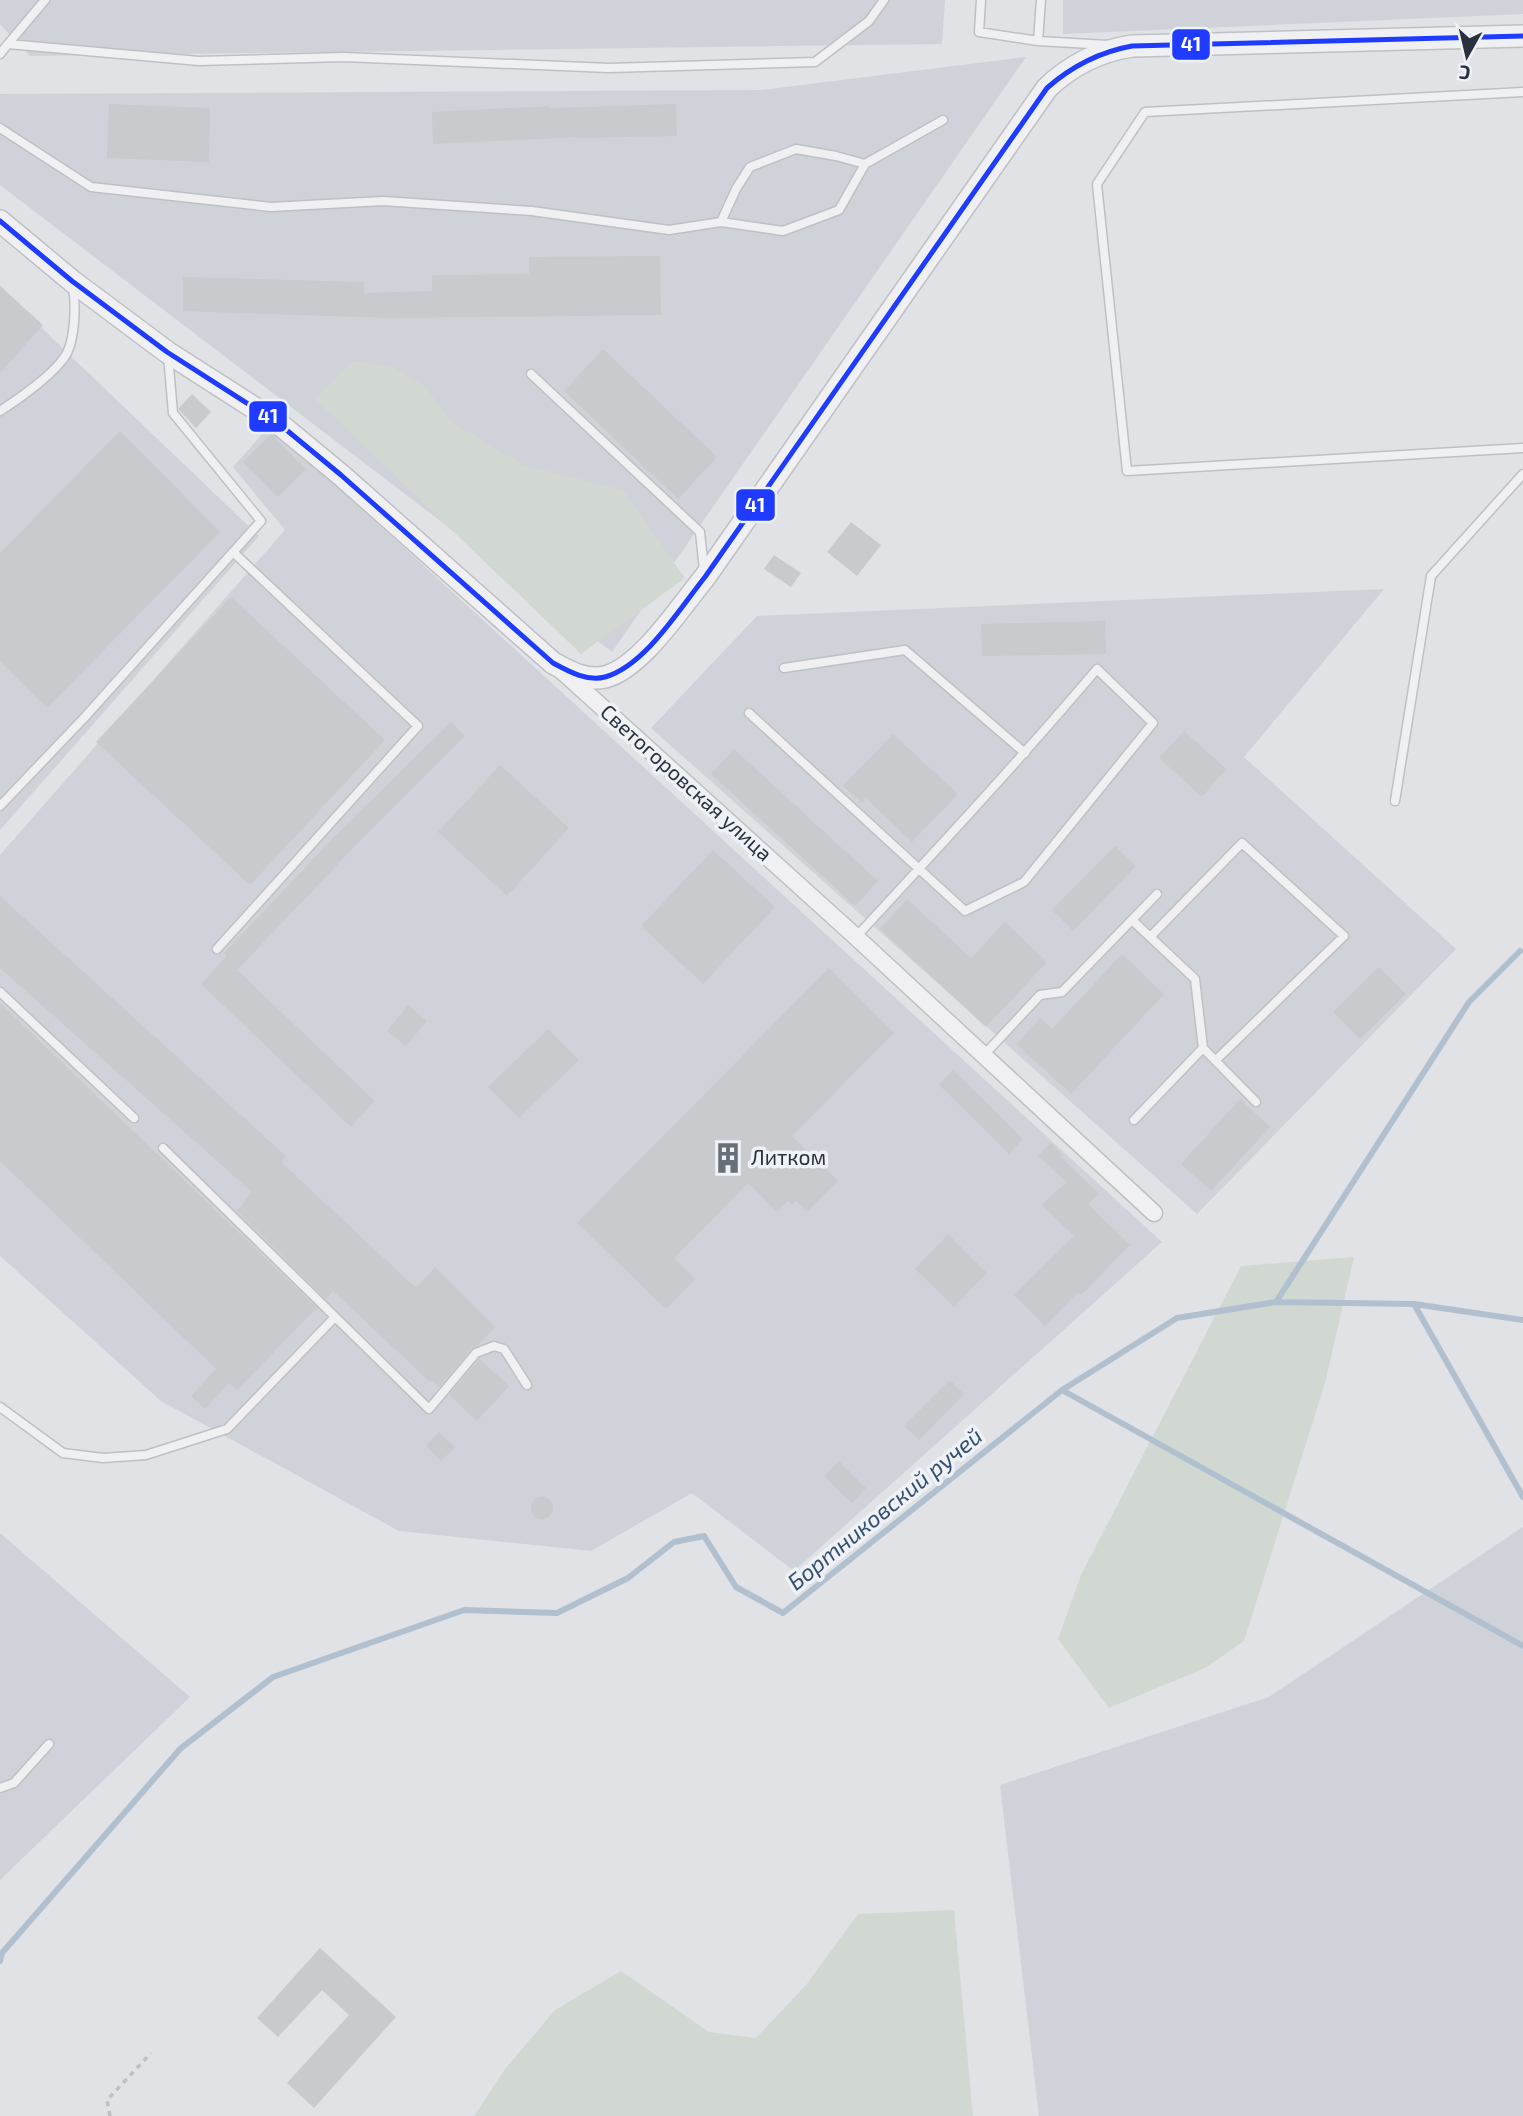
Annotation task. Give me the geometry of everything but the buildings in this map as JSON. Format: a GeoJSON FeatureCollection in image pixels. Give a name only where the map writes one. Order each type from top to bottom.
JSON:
{"type":"FeatureCollection","features":[{"type":"Feature","properties":{"kind":"street"},"geometry":{"type":"LineString","coordinates":[[553,663],[574,674],[603,678],[627,667],[645,651],[705,577],[1047,88],[1063,74],[1091,57],[1132,46],[1523,36]]}},
{"type":"Feature","properties":{"kind":"street","name":"Светогоровская улица"},"geometry":{"type":"LineString","coordinates":[[0,221],[72,281],[167,352],[278,423],[341,475],[856,937],[1154,1213]]}},
{"type":"Feature","properties":{"kind":"lane"},"geometry":{"type":"LineString","coordinates":[[0,54],[45,0]]}},
{"type":"Feature","properties":{"kind":"lane"},"geometry":{"type":"LineString","coordinates":[[8,44],[199,61],[344,57],[609,68],[815,62],[869,21],[884,0]]}},
{"type":"Feature","properties":{"kind":"lane"},"geometry":{"type":"LineString","coordinates":[[981,0],[979,32],[1038,41],[1132,46]]}},
{"type":"Feature","properties":{"kind":"lane"},"geometry":{"type":"LineString","coordinates":[[1038,41],[1041,0]]}},
{"type":"Feature","properties":{"kind":"lane"},"geometry":{"type":"LineString","coordinates":[[1523,92],[1145,112],[1097,184],[1126,471],[1523,448]]}},
{"type":"Feature","properties":{"kind":"lane"},"geometry":{"type":"LineString","coordinates":[[0,128],[91,187],[271,207],[383,201],[532,211],[669,230],[721,222],[783,231],[839,210],[865,164],[943,120]]}},
{"type":"Feature","properties":{"kind":"lane"},"geometry":{"type":"LineString","coordinates":[[721,222],[736,189],[750,167],[762,162],[796,149],[865,164]]}},
{"type":"Feature","properties":{"kind":"lane"},"geometry":{"type":"LineString","coordinates":[[0,411],[37,384],[68,352],[76,306],[72,281]]}},
{"type":"Feature","properties":{"kind":"lane"},"geometry":{"type":"LineString","coordinates":[[0,806],[84,718],[261,520],[173,413],[167,352]]}},
{"type":"Feature","properties":{"kind":"lane"},"geometry":{"type":"LineString","coordinates":[[531,374],[700,532],[705,577]]}},
{"type":"Feature","properties":{"kind":"lane"},"geometry":{"type":"LineString","coordinates":[[1395,800],[1431,576],[1523,474]]}},
{"type":"Feature","properties":{"kind":"lane"},"geometry":{"type":"LineString","coordinates":[[217,949],[418,726],[233,552]]}},
{"type":"Feature","properties":{"kind":"lane"},"geometry":{"type":"LineString","coordinates":[[784,668],[905,650],[1025,753]]}},
{"type":"Feature","properties":{"kind":"lane"},"geometry":{"type":"LineString","coordinates":[[749,713],[918,869],[965,911],[1024,883],[1153,723],[1097,669],[1025,753],[918,869],[856,937]]}},
{"type":"Feature","properties":{"kind":"lane"},"geometry":{"type":"LineString","coordinates":[[1150,937],[1242,843],[1344,936],[1216,1060]]}},
{"type":"Feature","properties":{"kind":"lane"},"geometry":{"type":"LineString","coordinates":[[984,1055],[1040,995],[1062,992],[1157,894]]}},
{"type":"Feature","properties":{"kind":"lane"},"geometry":{"type":"LineString","coordinates":[[1132,920],[1195,979],[1203,1048],[1256,1102]]}},
{"type":"Feature","properties":{"kind":"lane"},"geometry":{"type":"LineString","coordinates":[[0,992],[134,1118]]}},
{"type":"Feature","properties":{"kind":"lane"},"geometry":{"type":"LineString","coordinates":[[1134,1120],[1203,1048]]}},
{"type":"Feature","properties":{"kind":"lane"},"geometry":{"type":"LineString","coordinates":[[163,1148],[429,1409],[475,1353],[494,1346],[504,1349],[527,1385]]}},
{"type":"Feature","properties":{"kind":"lane"},"geometry":{"type":"LineString","coordinates":[[0,1407],[63,1453],[103,1458],[146,1455],[226,1429],[334,1318]]}},
{"type":"Feature","properties":{"kind":"lane"},"geometry":{"type":"LineString","coordinates":[[0,1788],[14,1783],[49,1744]]}},
{"type":"Feature","properties":{"kind":"path"},"geometry":{"type":"LineString","coordinates":[[110,2116],[107,2100],[151,2053]]}},
{"type":"Feature","properties":{"kind":"shaded area"},"geometry":{"type":"Polygon","coordinates":[[[0,0],[945,0],[942,44],[30,56],[0,24],[0,0]]]}},
{"type":"Feature","properties":{"kind":"shaded area"},"geometry":{"type":"Polygon","coordinates":[[[1063,0],[1523,0],[1523,14],[1063,34],[1063,0]]]}},
{"type":"Feature","properties":{"kind":"shaded area"},"geometry":{"type":"Polygon","coordinates":[[[1026,57],[612,652],[0,185],[0,94],[762,90],[1026,57]]]}},
{"type":"Feature","properties":{"kind":"shaded area"},"geometry":{"type":"Polygon","coordinates":[[[0,285],[259,536],[0,830],[0,285]]]}},
{"type":"Feature","properties":{"kind":"shaded area"},"geometry":{"type":"Polygon","coordinates":[[[353,361],[394,367],[425,387],[453,423],[523,465],[623,490],[685,578],[581,654],[315,399],[353,361]]]}},
{"type":"Feature","properties":{"kind":"shaded area"},"geometry":{"type":"Polygon","coordinates":[[[270,425],[1162,1242],[794,1571],[692,1493],[591,1551],[399,1531],[161,1401],[0,1256],[0,855],[285,530],[233,467],[270,425]]]}},
{"type":"Feature","properties":{"kind":"shaded area"},"geometry":{"type":"Polygon","coordinates":[[[1384,589],[1244,757],[1456,949],[1197,1214],[651,728],[757,616],[1384,589]]]}},
{"type":"Feature","properties":{"kind":"shaded area"},"geometry":{"type":"Polygon","coordinates":[[[1354,1257],[1325,1383],[1244,1641],[1205,1668],[1109,1708],[1058,1639],[1081,1575],[1241,1266],[1354,1257]]]}},
{"type":"Feature","properties":{"kind":"shaded area"},"geometry":{"type":"Polygon","coordinates":[[[1523,1527],[1523,2116],[1039,2116],[1000,1785],[1269,1697],[1523,1527]]]}},
{"type":"Feature","properties":{"kind":"shaded area"},"geometry":{"type":"Polygon","coordinates":[[[0,1533],[190,1697],[0,1880],[0,1533]]]}},
{"type":"Feature","properties":{"kind":"shaded area"},"geometry":{"type":"Polygon","coordinates":[[[954,1910],[973,2116],[474,2116],[505,2069],[555,2010],[621,1971],[709,2032],[756,2038],[806,1985],[858,1914],[954,1910]]]}},
{"type":"Feature","properties":{"kind":"waterway"},"geometry":{"type":"LineString","coordinates":[[1276,1302],[1469,1002],[1520,951]]}},
{"type":"Feature","properties":{"kind":"waterway","name":"Бортниковский ручей"},"geometry":{"type":"LineString","coordinates":[[0,1961],[2,1953],[181,1748],[273,1677],[464,1610],[557,1613],[628,1578],[674,1542],[704,1536],[736,1587],[783,1613],[1062,1390],[1177,1318],[1276,1302],[1414,1304],[1523,1320]]}},
{"type":"Feature","properties":{"kind":"waterway"},"geometry":{"type":"LineString","coordinates":[[1414,1304],[1523,1497]]}},
{"type":"Feature","properties":{"kind":"waterway"},"geometry":{"type":"LineString","coordinates":[[1062,1390],[1523,1646]]}},
{"type":"Feature","properties":{"kind":"transit line","name":"41"},"geometry":{"type":"LineString","coordinates":[[0,221],[72,281],[167,352],[278,423],[341,475],[553,663],[578,675],[598,678],[620,671],[661,635],[705,577],[1047,88],[1066,73],[1097,56],[1132,46],[1523,36]]}},
{"type":"Feature","properties":{"kind":"place","name":"Литком"},"geometry":{"type":"Point","coordinates":[728,1158]}}]}
